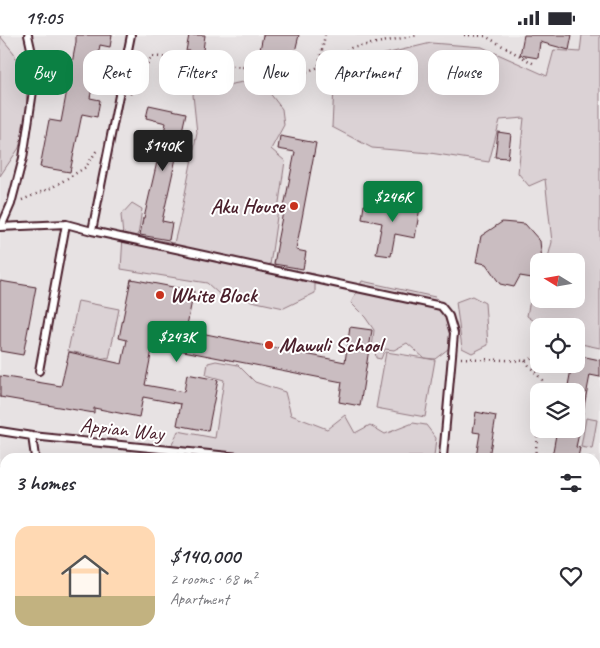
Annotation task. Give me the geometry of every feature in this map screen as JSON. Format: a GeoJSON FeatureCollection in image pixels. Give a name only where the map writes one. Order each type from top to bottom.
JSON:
{"type":"FeatureCollection","features":[{"type":"Feature","properties":{"kind":"lane"},"geometry":{"type":"LineString","coordinates":[[28,35],[36,71],[23,158],[11,204],[1,227],[66,224],[441,306],[449,316],[454,333],[442,453]]}},
{"type":"Feature","properties":{"kind":"lane"},"geometry":{"type":"LineString","coordinates":[[92,231],[131,35]]}},
{"type":"Feature","properties":{"kind":"lane"},"geometry":{"type":"LineString","coordinates":[[39,371],[66,224]]}},
{"type":"Feature","properties":{"kind":"lane","name":"Appian Way"},"geometry":{"type":"LineString","coordinates":[[0,431],[200,453]]}},
{"type":"Feature","properties":{"kind":"lane"},"geometry":{"type":"LineString","coordinates":[[32,436],[34,453]]}},
{"type":"Feature","properties":{"kind":"path"},"geometry":{"type":"LineString","coordinates":[[322,50],[325,35]]}},
{"type":"Feature","properties":{"kind":"path"},"geometry":{"type":"LineString","coordinates":[[348,50],[418,35]]}},
{"type":"Feature","properties":{"kind":"path"},"geometry":{"type":"LineString","coordinates":[[464,35],[485,36],[536,65]]}},
{"type":"Feature","properties":{"kind":"path"},"geometry":{"type":"LineString","coordinates":[[128,99],[152,56],[300,75],[316,68]]}},
{"type":"Feature","properties":{"kind":"path"},"geometry":{"type":"LineString","coordinates":[[11,204],[53,187],[86,167],[100,146]]}},
{"type":"Feature","properties":{"kind":"path"},"geometry":{"type":"LineString","coordinates":[[452,358],[525,361],[530,359]]}},
{"type":"Feature","properties":{"kind":"path"},"geometry":{"type":"LineString","coordinates":[[525,361],[542,380],[542,383]]}},
{"type":"Feature","properties":{"kind":"path"},"geometry":{"type":"LineString","coordinates":[[535,453],[537,438]]}},
{"type":"Feature","properties":{"kind":"shaded area","name":"Mawuli School"},"geometry":{"type":"Polygon","coordinates":[[[0,35],[600,35],[600,453],[0,453],[0,35]]]}},
{"type":"Feature","properties":{"kind":"shaded area"},"geometry":{"type":"Polygon","coordinates":[[[582,35],[600,35],[600,348],[585,345],[585,318],[530,318],[527,316],[530,303],[530,308],[585,308],[585,253],[549,253],[552,242],[545,179],[529,186],[518,173],[524,118],[500,120],[489,162],[430,153],[372,148],[332,127],[334,95],[418,95],[418,50],[402,50],[431,43],[482,47],[489,50],[428,50],[428,95],[499,95],[499,55],[547,76],[554,50],[580,52],[582,35]]]}},
{"type":"Feature","properties":{"kind":"shaded area"},"geometry":{"type":"Polygon","coordinates":[[[0,36],[15,56],[15,95],[26,95],[27,116],[19,148],[0,176],[0,36]]]}},
{"type":"Feature","properties":{"kind":"shaded area"},"geometry":{"type":"Polygon","coordinates":[[[244,82],[244,95],[271,95],[282,109],[284,125],[271,149],[285,161],[270,265],[315,274],[315,293],[284,308],[219,294],[207,283],[121,269],[123,236],[121,215],[132,203],[142,209],[138,236],[174,243],[197,133],[193,95],[234,95],[234,84],[244,82]]]}},
{"type":"Feature","properties":{"kind":"shaded area"},"geometry":{"type":"Polygon","coordinates":[[[362,281],[435,297],[449,312],[456,334],[448,349],[435,359],[424,358],[407,343],[394,350],[385,349],[381,359],[376,358],[375,351],[372,348],[374,330],[365,317],[351,303],[362,281]]]}},
{"type":"Feature","properties":{"kind":"shaded area"},"geometry":{"type":"Polygon","coordinates":[[[472,296],[485,303],[488,345],[472,353],[462,348],[456,302],[472,296]]]}},
{"type":"Feature","properties":{"kind":"shaded area"},"geometry":{"type":"Polygon","coordinates":[[[78,301],[119,309],[109,359],[68,351],[78,301]]]}},
{"type":"Feature","properties":{"kind":"shaded area"},"geometry":{"type":"Polygon","coordinates":[[[386,352],[435,360],[425,417],[376,408],[386,352]]]}},
{"type":"Feature","properties":{"kind":"shaded area"},"geometry":{"type":"Polygon","coordinates":[[[216,361],[238,365],[255,382],[285,392],[291,415],[327,429],[345,415],[355,433],[370,425],[385,434],[413,423],[426,425],[436,438],[434,453],[156,453],[147,451],[148,443],[171,447],[178,431],[215,438],[224,380],[206,375],[208,363],[216,361]]]}},
{"type":"Feature","properties":{"kind":"shaded area"},"geometry":{"type":"Polygon","coordinates":[[[586,418],[597,420],[592,449],[581,447],[583,438],[585,438],[586,418]]]}},
{"type":"Feature","properties":{"kind":"building"},"geometry":{"type":"Polygon","coordinates":[[[76,35],[112,35],[110,47],[100,45],[99,50],[83,50],[83,95],[91,95],[90,98],[100,100],[97,117],[82,114],[70,172],[40,167],[49,120],[61,122],[66,95],[73,95],[73,58],[76,35]]]}},
{"type":"Feature","properties":{"kind":"building"},"geometry":{"type":"Polygon","coordinates":[[[189,35],[205,35],[203,50],[186,50],[189,35]]]}},
{"type":"Feature","properties":{"kind":"building"},"geometry":{"type":"Polygon","coordinates":[[[263,35],[299,35],[295,50],[260,50],[263,35]]]}},
{"type":"Feature","properties":{"kind":"building"},"geometry":{"type":"Polygon","coordinates":[[[524,35],[572,35],[569,50],[540,42],[538,58],[520,55],[524,35]]]}},
{"type":"Feature","properties":{"kind":"building"},"geometry":{"type":"Polygon","coordinates":[[[149,105],[186,113],[162,221],[172,223],[169,240],[140,235],[166,123],[146,118],[149,105]]]}},
{"type":"Feature","properties":{"kind":"building"},"geometry":{"type":"Polygon","coordinates":[[[498,132],[511,134],[508,158],[495,157],[498,132]]]}},
{"type":"Feature","properties":{"kind":"building"},"geometry":{"type":"Polygon","coordinates":[[[280,136],[316,143],[296,250],[306,252],[303,269],[274,264],[295,152],[278,149],[280,136]]]}},
{"type":"Feature","properties":{"kind":"building"},"geometry":{"type":"Polygon","coordinates":[[[387,200],[420,207],[415,238],[395,234],[391,256],[376,254],[382,223],[362,219],[364,205],[385,209],[387,200]]]}},
{"type":"Feature","properties":{"kind":"building"},"geometry":{"type":"Polygon","coordinates":[[[502,222],[525,224],[540,241],[541,253],[530,253],[530,278],[520,276],[514,287],[500,284],[486,264],[476,262],[481,236],[502,222]]]}},
{"type":"Feature","properties":{"kind":"building"},"geometry":{"type":"Polygon","coordinates":[[[131,279],[194,291],[186,330],[345,362],[350,327],[372,330],[360,406],[339,402],[342,382],[153,345],[145,385],[184,392],[187,374],[218,380],[208,431],[177,425],[181,404],[143,397],[139,417],[94,408],[94,413],[0,397],[0,376],[61,386],[69,352],[122,364],[127,340],[119,338],[131,279]]]}},
{"type":"Feature","properties":{"kind":"building"},"geometry":{"type":"Polygon","coordinates":[[[0,281],[36,287],[23,355],[0,351],[0,281]]]}},
{"type":"Feature","properties":{"kind":"building"},"geometry":{"type":"Polygon","coordinates":[[[585,357],[600,360],[600,377],[590,375],[585,401],[585,383],[568,383],[570,373],[585,373],[585,357]]]}},
{"type":"Feature","properties":{"kind":"building"},"geometry":{"type":"Polygon","coordinates":[[[476,412],[496,416],[490,453],[477,453],[480,433],[473,432],[476,412]]]}},
{"type":"Feature","properties":{"kind":"building"},"geometry":{"type":"Polygon","coordinates":[[[555,438],[578,438],[576,447],[580,448],[579,453],[553,453],[555,438]]]}},
{"type":"Feature","properties":{"kind":"place","name":"Aku House"},"geometry":{"type":"Point","coordinates":[294,206]}},
{"type":"Feature","properties":{"kind":"place","name":"White Block"},"geometry":{"type":"Point","coordinates":[160,295]}},
{"type":"Feature","properties":{"kind":"place","name":"Mawuli School"},"geometry":{"type":"Point","coordinates":[269,345]}}]}
